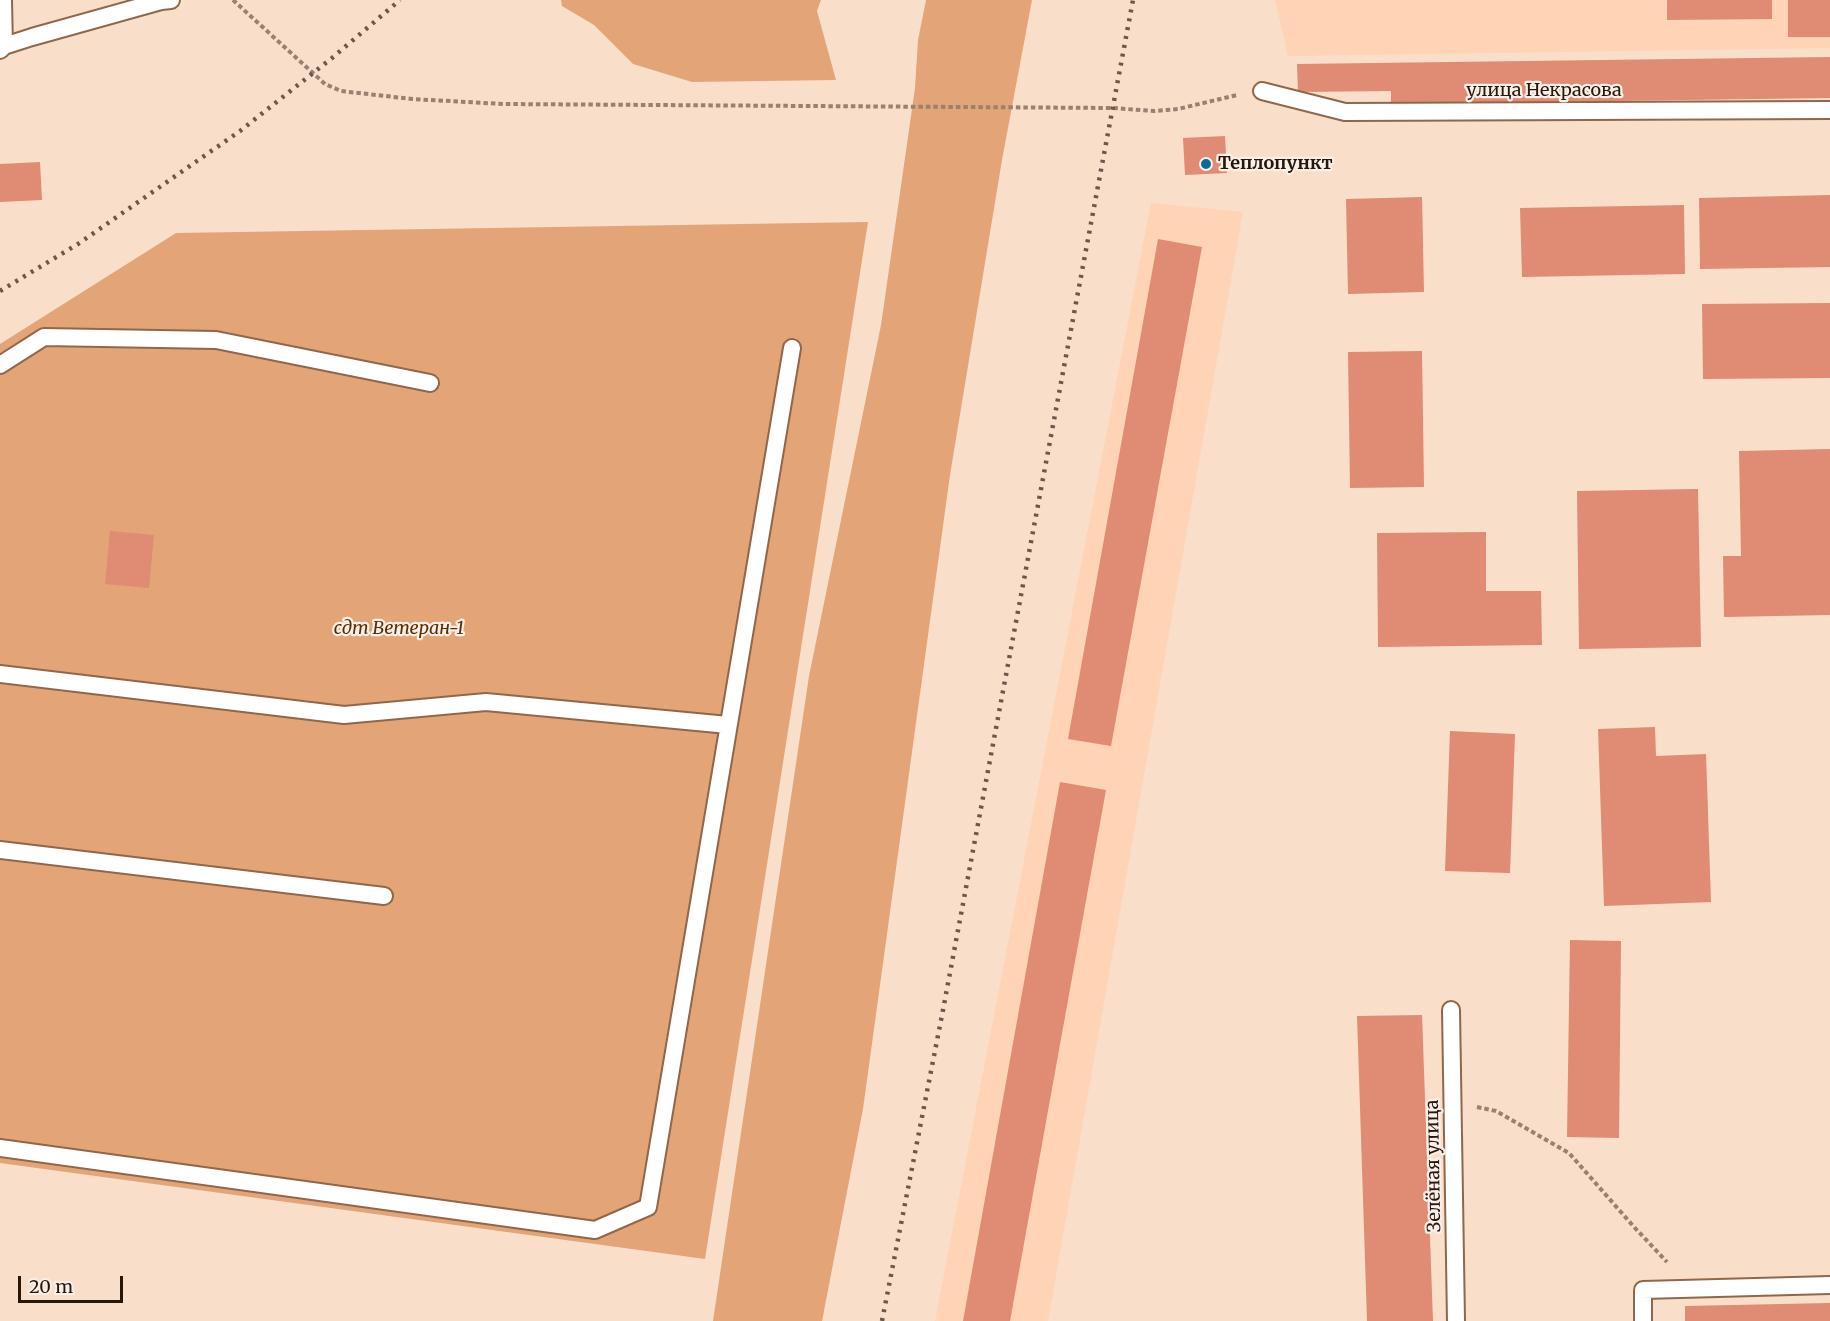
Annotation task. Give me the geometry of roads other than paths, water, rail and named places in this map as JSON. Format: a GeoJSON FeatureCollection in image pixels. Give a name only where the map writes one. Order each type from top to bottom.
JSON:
{"type":"FeatureCollection","features":[{"type":"Feature","properties":{"kind":"lane"},"geometry":{"type":"LineString","coordinates":[[3,0],[2,48],[171,0]]}},
{"type":"Feature","properties":{"kind":"lane","name":"улица Некрасова"},"geometry":{"type":"LineString","coordinates":[[1262,91],[1345,112],[1830,110]]}},
{"type":"Feature","properties":{"kind":"lane"},"geometry":{"type":"LineString","coordinates":[[0,365],[44,337],[216,340],[430,383]]}},
{"type":"Feature","properties":{"kind":"lane"},"geometry":{"type":"LineString","coordinates":[[0,1148],[595,1230],[648,1207],[792,348]]}},
{"type":"Feature","properties":{"kind":"lane"},"geometry":{"type":"LineString","coordinates":[[0,674],[344,715],[486,702],[728,725]]}},
{"type":"Feature","properties":{"kind":"lane"},"geometry":{"type":"LineString","coordinates":[[0,850],[384,896]]}},
{"type":"Feature","properties":{"kind":"lane","name":"Зелёная улица"},"geometry":{"type":"LineString","coordinates":[[1451,1010],[1456,1321]]}},
{"type":"Feature","properties":{"kind":"lane"},"geometry":{"type":"LineString","coordinates":[[1643,1321],[1643,1290],[1830,1286]]}},
{"type":"Feature","properties":{"kind":"railway"},"geometry":{"type":"LineString","coordinates":[[0,291],[78,244],[240,131],[400,0]]}},
{"type":"Feature","properties":{"kind":"railway"},"geometry":{"type":"LineString","coordinates":[[882,1321],[943,1010],[1133,0]]}},
{"type":"Feature","properties":{"kind":"place","name":"Теплопункт"},"geometry":{"type":"Point","coordinates":[1206,164]}},
{"type":"Feature","properties":{"kind":"park label","name":"сдт Ветеран-1"},"geometry":{"type":"Point","coordinates":[399,629]}}]}
